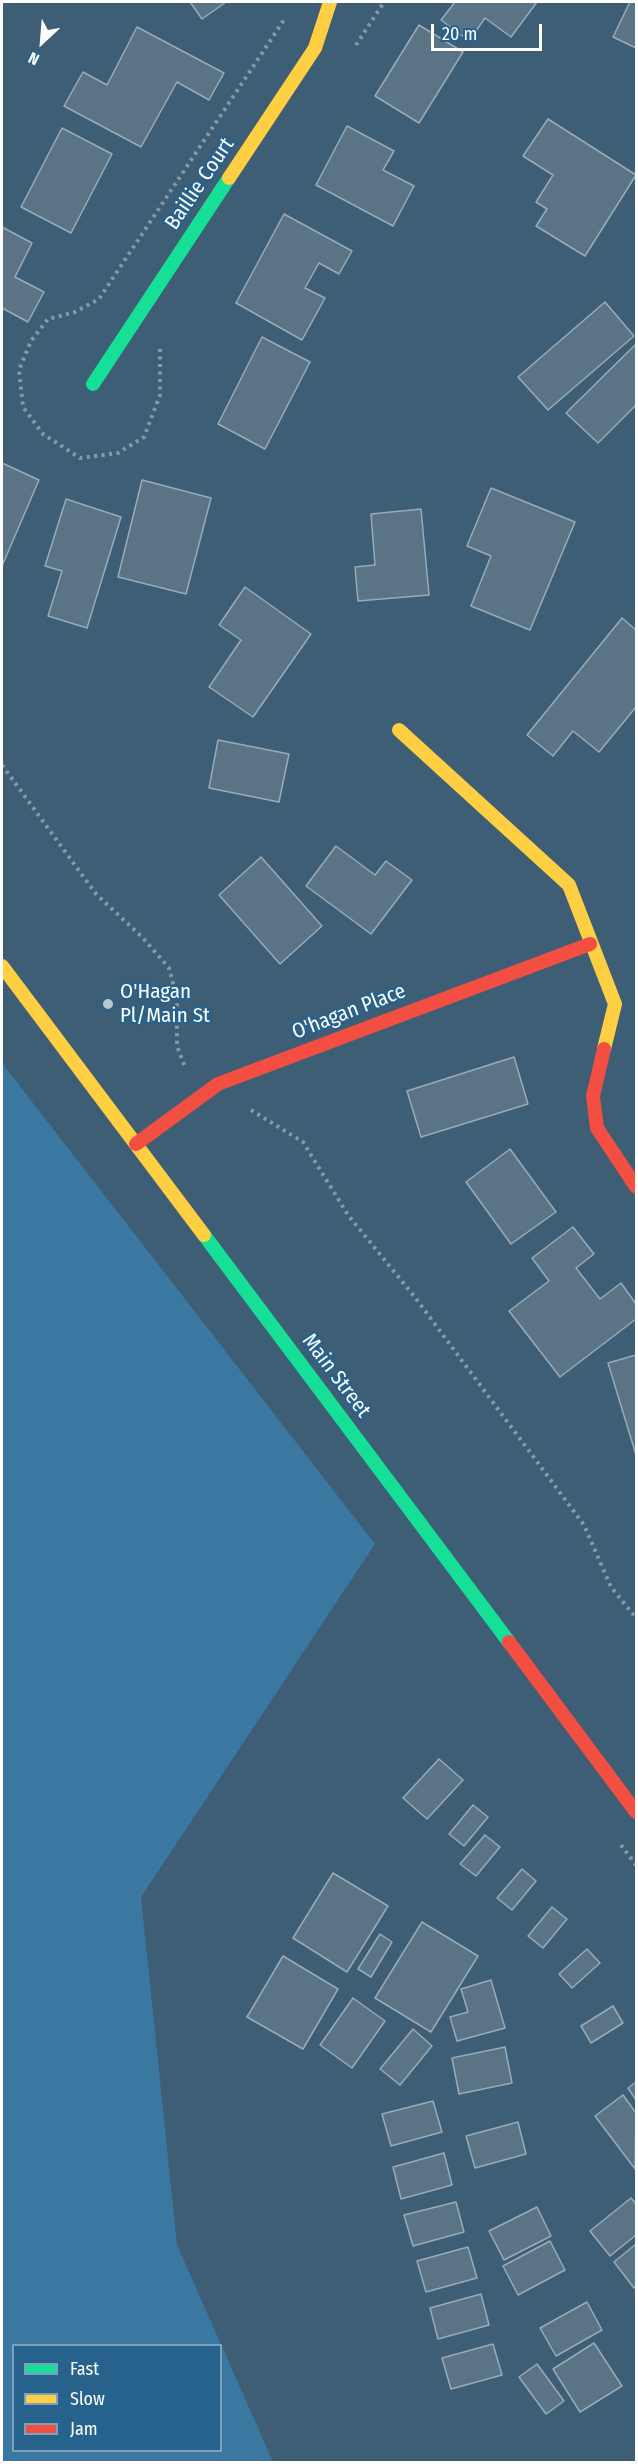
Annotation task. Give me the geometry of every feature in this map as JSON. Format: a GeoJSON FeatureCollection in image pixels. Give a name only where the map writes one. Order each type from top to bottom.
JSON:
{"type":"FeatureCollection","features":[{"type":"Feature","properties":{"kind":"street","name":"Baillie Court"},"geometry":{"type":"LineString","coordinates":[[93,384],[315,48],[330,2]]}},
{"type":"Feature","properties":{"kind":"street"},"geometry":{"type":"LineString","coordinates":[[399,730],[496,816],[569,885],[615,1004],[593,1096],[597,1128],[636,1187]]}},
{"type":"Feature","properties":{"kind":"street","name":"O'hagan Place"},"geometry":{"type":"LineString","coordinates":[[135,1144],[212,1088],[590,944]]}},
{"type":"Feature","properties":{"kind":"street","name":"Main Street"},"geometry":{"type":"LineString","coordinates":[[2,966],[636,1812]]}},
{"type":"Feature","properties":{"kind":"path"},"geometry":{"type":"LineString","coordinates":[[2,765],[96,894],[143,938],[169,968],[177,999],[177,1046],[184,1067],[212,1088],[303,1142],[348,1215],[414,1296],[584,1525],[611,1587],[636,1618]]}},
{"type":"Feature","properties":{"kind":"shaded area"},"geometry":{"type":"Polygon","coordinates":[[[2,1063],[375,1544],[141,1897],[177,2245],[221,2344],[12,2344],[12,2452],[222,2452],[222,2347],[273,2462],[2,2462],[2,1063]]]}},
{"type":"Feature","properties":{"kind":"building"},"geometry":{"type":"Polygon","coordinates":[[[190,2],[226,2],[202,19],[190,2]]]}},
{"type":"Feature","properties":{"kind":"building"},"geometry":{"type":"Polygon","coordinates":[[[455,2],[537,2],[511,37],[485,18],[469,41],[441,20],[455,2]]]}},
{"type":"Feature","properties":{"kind":"building"},"geometry":{"type":"Polygon","coordinates":[[[630,2],[636,2],[636,48],[613,37],[630,2]]]}},
{"type":"Feature","properties":{"kind":"building"},"geometry":{"type":"Polygon","coordinates":[[[419,25],[463,52],[419,123],[375,96],[419,25]]]}},
{"type":"Feature","properties":{"kind":"building"},"geometry":{"type":"Polygon","coordinates":[[[137,27],[224,73],[209,100],[177,82],[141,147],[64,106],[83,72],[107,85],[137,27]]]}},
{"type":"Feature","properties":{"kind":"building"},"geometry":{"type":"Polygon","coordinates":[[[548,119],[636,175],[585,256],[536,226],[547,209],[536,202],[553,175],[523,156],[548,119]]]}},
{"type":"Feature","properties":{"kind":"building"},"geometry":{"type":"Polygon","coordinates":[[[347,126],[394,151],[383,170],[414,186],[393,226],[316,185],[347,126]]]}},
{"type":"Feature","properties":{"kind":"building"},"geometry":{"type":"Polygon","coordinates":[[[62,128],[112,154],[71,233],[21,207],[62,128]]]}},
{"type":"Feature","properties":{"kind":"building"},"geometry":{"type":"Polygon","coordinates":[[[284,214],[352,251],[339,274],[319,263],[305,288],[325,298],[302,340],[236,303],[284,214]]]}},
{"type":"Feature","properties":{"kind":"building"},"geometry":{"type":"Polygon","coordinates":[[[2,227],[32,243],[15,277],[44,292],[28,322],[2,308],[2,227]]]}},
{"type":"Feature","properties":{"kind":"building"},"geometry":{"type":"Polygon","coordinates":[[[605,302],[634,336],[548,410],[518,377],[605,302]]]}},
{"type":"Feature","properties":{"kind":"building"},"geometry":{"type":"Polygon","coordinates":[[[262,337],[310,362],[265,449],[218,424],[262,337]]]}},
{"type":"Feature","properties":{"kind":"building"},"geometry":{"type":"Polygon","coordinates":[[[636,344],[636,405],[598,443],[566,413],[636,344]]]}},
{"type":"Feature","properties":{"kind":"building"},"geometry":{"type":"Polygon","coordinates":[[[2,463],[39,480],[2,566],[2,463]]]}},
{"type":"Feature","properties":{"kind":"building"},"geometry":{"type":"Polygon","coordinates":[[[142,480],[211,498],[186,594],[118,577],[142,480]]]}},
{"type":"Feature","properties":{"kind":"building"},"geometry":{"type":"Polygon","coordinates":[[[491,488],[575,522],[530,630],[471,606],[491,556],[467,546],[491,488]]]}},
{"type":"Feature","properties":{"kind":"building"},"geometry":{"type":"Polygon","coordinates":[[[66,499],[121,517],[87,628],[48,616],[62,571],[45,566],[66,499]]]}},
{"type":"Feature","properties":{"kind":"building"},"geometry":{"type":"Polygon","coordinates":[[[421,509],[429,595],[358,601],[355,567],[375,565],[371,514],[421,509]]]}},
{"type":"Feature","properties":{"kind":"building"},"geometry":{"type":"Polygon","coordinates":[[[245,587],[311,634],[253,717],[209,687],[241,640],[219,625],[245,587]]]}},
{"type":"Feature","properties":{"kind":"building"},"geometry":{"type":"Polygon","coordinates":[[[622,618],[636,630],[636,707],[599,752],[573,731],[553,756],[527,735],[622,618]]]}},
{"type":"Feature","properties":{"kind":"building"},"geometry":{"type":"Polygon","coordinates":[[[218,740],[289,754],[279,802],[209,788],[218,740]]]}},
{"type":"Feature","properties":{"kind":"building"},"geometry":{"type":"Polygon","coordinates":[[[336,846],[375,875],[386,861],[412,880],[371,934],[306,886],[336,846]]]}},
{"type":"Feature","properties":{"kind":"building"},"geometry":{"type":"Polygon","coordinates":[[[261,857],[322,926],[280,964],[219,895],[261,857]]]}},
{"type":"Feature","properties":{"kind":"building"},"geometry":{"type":"Polygon","coordinates":[[[514,1057],[528,1104],[421,1137],[407,1091],[514,1057]]]}},
{"type":"Feature","properties":{"kind":"building"},"geometry":{"type":"Polygon","coordinates":[[[510,1149],[556,1212],[511,1244],[466,1182],[510,1149]]]}},
{"type":"Feature","properties":{"kind":"building"},"geometry":{"type":"Polygon","coordinates":[[[573,1227],[594,1254],[576,1268],[600,1299],[621,1283],[636,1304],[636,1319],[560,1377],[509,1311],[549,1281],[532,1258],[573,1227]]]}},
{"type":"Feature","properties":{"kind":"building"},"geometry":{"type":"Polygon","coordinates":[[[636,1355],[636,1455],[608,1363],[636,1355]]]}},
{"type":"Feature","properties":{"kind":"building"},"geometry":{"type":"Polygon","coordinates":[[[439,1759],[463,1780],[427,1819],[403,1798],[439,1759]]]}},
{"type":"Feature","properties":{"kind":"building"},"geometry":{"type":"Polygon","coordinates":[[[473,1805],[488,1817],[464,1846],[449,1834],[473,1805]]]}},
{"type":"Feature","properties":{"kind":"building"},"geometry":{"type":"Polygon","coordinates":[[[485,1835],[500,1847],[476,1876],[460,1864],[485,1835]]]}},
{"type":"Feature","properties":{"kind":"building"},"geometry":{"type":"Polygon","coordinates":[[[522,1869],[536,1881],[512,1910],[497,1898],[522,1869]]]}},
{"type":"Feature","properties":{"kind":"building"},"geometry":{"type":"Polygon","coordinates":[[[333,1873],[388,1906],[347,1972],[293,1938],[333,1873]]]}},
{"type":"Feature","properties":{"kind":"building"},"geometry":{"type":"Polygon","coordinates":[[[552,1907],[567,1919],[543,1948],[528,1936],[552,1907]]]}},
{"type":"Feature","properties":{"kind":"building"},"geometry":{"type":"Polygon","coordinates":[[[422,1922],[478,1956],[431,2032],[375,1998],[422,1922]]]}},
{"type":"Feature","properties":{"kind":"building"},"geometry":{"type":"Polygon","coordinates":[[[380,1934],[392,1942],[371,1977],[358,1969],[380,1934]]]}},
{"type":"Feature","properties":{"kind":"building"},"geometry":{"type":"Polygon","coordinates":[[[587,1949],[600,1963],[572,1988],[559,1974],[587,1949]]]}},
{"type":"Feature","properties":{"kind":"building"},"geometry":{"type":"Polygon","coordinates":[[[283,1956],[338,1989],[303,2049],[247,2017],[283,1956]]]}},
{"type":"Feature","properties":{"kind":"building"},"geometry":{"type":"Polygon","coordinates":[[[491,1980],[505,2028],[457,2041],[450,2017],[468,2012],[461,1989],[491,1980]]]}},
{"type":"Feature","properties":{"kind":"building"},"geometry":{"type":"Polygon","coordinates":[[[353,1998],[385,2021],[352,2068],[320,2045],[353,1998]]]}},
{"type":"Feature","properties":{"kind":"building"},"geometry":{"type":"Polygon","coordinates":[[[613,2006],[623,2023],[591,2043],[581,2026],[613,2006]]]}},
{"type":"Feature","properties":{"kind":"building"},"geometry":{"type":"Polygon","coordinates":[[[413,2029],[432,2046],[400,2085],[380,2069],[413,2029]]]}},
{"type":"Feature","properties":{"kind":"building"},"geometry":{"type":"Polygon","coordinates":[[[505,2047],[512,2083],[459,2094],[452,2058],[505,2047]]]}},
{"type":"Feature","properties":{"kind":"building"},"geometry":{"type":"Polygon","coordinates":[[[636,2082],[636,2100],[628,2088],[636,2082]]]}},
{"type":"Feature","properties":{"kind":"building"},"geometry":{"type":"Polygon","coordinates":[[[623,2095],[636,2113],[635,2169],[595,2116],[623,2095]]]}},
{"type":"Feature","properties":{"kind":"building"},"geometry":{"type":"Polygon","coordinates":[[[433,2101],[442,2132],[391,2146],[382,2114],[433,2101]]]}},
{"type":"Feature","properties":{"kind":"building"},"geometry":{"type":"Polygon","coordinates":[[[518,2122],[526,2154],[475,2168],[466,2136],[518,2122]]]}},
{"type":"Feature","properties":{"kind":"building"},"geometry":{"type":"Polygon","coordinates":[[[444,2153],[452,2185],[401,2199],[393,2167],[444,2153]]]}},
{"type":"Feature","properties":{"kind":"building"},"geometry":{"type":"Polygon","coordinates":[[[631,2198],[636,2204],[636,2235],[610,2256],[590,2231],[631,2198]]]}},
{"type":"Feature","properties":{"kind":"building"},"geometry":{"type":"Polygon","coordinates":[[[456,2202],[464,2232],[413,2246],[404,2215],[456,2202]]]}},
{"type":"Feature","properties":{"kind":"building"},"geometry":{"type":"Polygon","coordinates":[[[537,2207],[551,2236],[504,2260],[489,2231],[537,2207]]]}},
{"type":"Feature","properties":{"kind":"building"},"geometry":{"type":"Polygon","coordinates":[[[550,2241],[565,2270],[518,2295],[503,2266],[550,2241]]]}},
{"type":"Feature","properties":{"kind":"building"},"geometry":{"type":"Polygon","coordinates":[[[636,2244],[636,2286],[634,2288],[614,2262],[636,2244]]]}},
{"type":"Feature","properties":{"kind":"building"},"geometry":{"type":"Polygon","coordinates":[[[468,2247],[477,2278],[426,2292],[417,2261],[468,2247]]]}},
{"type":"Feature","properties":{"kind":"building"},"geometry":{"type":"Polygon","coordinates":[[[481,2294],[489,2325],[438,2339],[430,2308],[481,2294]]]}},
{"type":"Feature","properties":{"kind":"building"},"geometry":{"type":"Polygon","coordinates":[[[587,2302],[602,2330],[556,2356],[540,2328],[587,2302]]]}},
{"type":"Feature","properties":{"kind":"building"},"geometry":{"type":"Polygon","coordinates":[[[594,2343],[622,2386],[580,2412],[553,2369],[594,2343]]]}},
{"type":"Feature","properties":{"kind":"building"},"geometry":{"type":"Polygon","coordinates":[[[493,2344],[502,2375],[451,2389],[442,2358],[493,2344]]]}},
{"type":"Feature","properties":{"kind":"building"},"geometry":{"type":"Polygon","coordinates":[[[537,2364],[564,2401],[546,2414],[519,2377],[537,2364]]]}},
{"type":"Feature","properties":{"kind":"traffic: fast"},"geometry":{"type":"LineString","coordinates":[[93,384],[229,178]]}},
{"type":"Feature","properties":{"kind":"traffic: fast"},"geometry":{"type":"LineString","coordinates":[[204,1235],[509,1642]]}},
{"type":"Feature","properties":{"kind":"traffic: slow"},"geometry":{"type":"LineString","coordinates":[[229,178],[315,48],[330,2]]}},
{"type":"Feature","properties":{"kind":"traffic: slow"},"geometry":{"type":"LineString","coordinates":[[399,730],[569,885],[615,1004],[604,1049]]}},
{"type":"Feature","properties":{"kind":"traffic: slow"},"geometry":{"type":"LineString","coordinates":[[2,966],[204,1235]]}},
{"type":"Feature","properties":{"kind":"traffic: jam"},"geometry":{"type":"LineString","coordinates":[[136,1144],[218,1084],[590,944]]}},
{"type":"Feature","properties":{"kind":"traffic: jam"},"geometry":{"type":"LineString","coordinates":[[604,1049],[593,1096],[597,1128],[636,1187]]}},
{"type":"Feature","properties":{"kind":"traffic: jam"},"geometry":{"type":"LineString","coordinates":[[509,1642],[636,1812]]}},
{"type":"Feature","properties":{"kind":"place","name":"O'Hagan Pl/Main St"},"geometry":{"type":"Point","coordinates":[108,1004]}}]}
